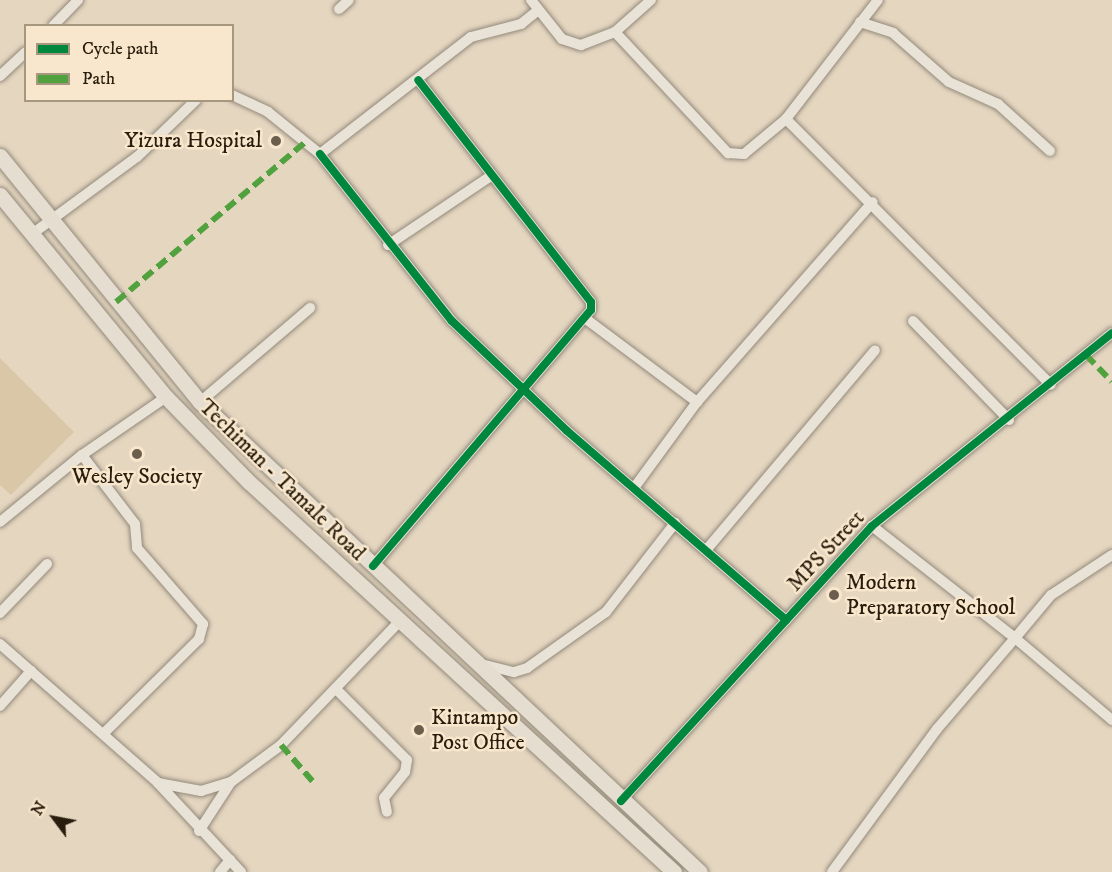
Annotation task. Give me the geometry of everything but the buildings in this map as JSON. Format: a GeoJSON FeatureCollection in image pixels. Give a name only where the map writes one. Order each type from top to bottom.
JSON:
{"type":"FeatureCollection","features":[{"type":"Feature","properties":{"kind":"highway","name":"Techiman - Tamale Road"},"geometry":{"type":"LineString","coordinates":[[0,156],[200,402],[373,566],[412,608],[466,655],[700,872]]}},
{"type":"Feature","properties":{"kind":"highway","name":"Techiman - Tamale Road"},"geometry":{"type":"LineString","coordinates":[[0,195],[166,397],[398,623],[674,872]]}},
{"type":"Feature","properties":{"kind":"highway"},"geometry":{"type":"LineString","coordinates":[[398,623],[412,608]]}},
{"type":"Feature","properties":{"kind":"street"},"geometry":{"type":"LineString","coordinates":[[55,24],[78,0]]}},
{"type":"Feature","properties":{"kind":"street"},"geometry":{"type":"LineString","coordinates":[[339,9],[349,0]]}},
{"type":"Feature","properties":{"kind":"street"},"geometry":{"type":"LineString","coordinates":[[531,0],[537,11],[561,39],[581,45],[615,32],[651,0]]}},
{"type":"Feature","properties":{"kind":"street"},"geometry":{"type":"LineString","coordinates":[[615,32],[728,153],[744,154],[786,119],[878,0]]}},
{"type":"Feature","properties":{"kind":"street"},"geometry":{"type":"LineString","coordinates":[[320,154],[471,37],[521,24],[537,11]]}},
{"type":"Feature","properties":{"kind":"street"},"geometry":{"type":"LineString","coordinates":[[860,22],[893,33],[949,82],[998,104],[1050,151]]}},
{"type":"Feature","properties":{"kind":"street"},"geometry":{"type":"LineString","coordinates":[[0,76],[24,54]]}},
{"type":"Feature","properties":{"kind":"street"},"geometry":{"type":"LineString","coordinates":[[373,566],[586,319],[591,302],[418,80]]}},
{"type":"Feature","properties":{"kind":"street"},"geometry":{"type":"LineString","coordinates":[[234,96],[268,112],[320,154],[421,288],[524,390],[786,620]]}},
{"type":"Feature","properties":{"kind":"street"},"geometry":{"type":"LineString","coordinates":[[32,234],[137,157],[194,102]]}},
{"type":"Feature","properties":{"kind":"street"},"geometry":{"type":"LineString","coordinates":[[786,119],[873,202],[1051,386]]}},
{"type":"Feature","properties":{"kind":"street"},"geometry":{"type":"LineString","coordinates":[[388,244],[492,175]]}},
{"type":"Feature","properties":{"kind":"street"},"geometry":{"type":"LineString","coordinates":[[634,488],[697,402],[873,202]]}},
{"type":"Feature","properties":{"kind":"street"},"geometry":{"type":"LineString","coordinates":[[200,402],[310,308]]}},
{"type":"Feature","properties":{"kind":"street"},"geometry":{"type":"LineString","coordinates":[[586,319],[697,402]]}},
{"type":"Feature","properties":{"kind":"street"},"geometry":{"type":"LineString","coordinates":[[913,321],[1009,420]]}},
{"type":"Feature","properties":{"kind":"street","name":"MPS Street"},"geometry":{"type":"LineString","coordinates":[[621,801],[872,526],[1009,420],[1112,333]]}},
{"type":"Feature","properties":{"kind":"street"},"geometry":{"type":"LineString","coordinates":[[707,549],[876,350]]}},
{"type":"Feature","properties":{"kind":"street"},"geometry":{"type":"LineString","coordinates":[[0,522],[82,455],[166,397]]}},
{"type":"Feature","properties":{"kind":"street"},"geometry":{"type":"LineString","coordinates":[[82,455],[135,524],[137,548],[203,624],[199,639],[103,734]]}},
{"type":"Feature","properties":{"kind":"street"},"geometry":{"type":"LineString","coordinates":[[466,655],[498,671],[527,668],[621,597],[675,523]]}},
{"type":"Feature","properties":{"kind":"street"},"geometry":{"type":"LineString","coordinates":[[872,526],[1015,638],[1112,720]]}},
{"type":"Feature","properties":{"kind":"street"},"geometry":{"type":"LineString","coordinates":[[832,872],[937,729],[1051,595],[1112,555]]}},
{"type":"Feature","properties":{"kind":"street"},"geometry":{"type":"LineString","coordinates":[[0,613],[47,564]]}},
{"type":"Feature","properties":{"kind":"street"},"geometry":{"type":"LineString","coordinates":[[158,783],[201,791],[231,782],[282,745],[398,623]]}},
{"type":"Feature","properties":{"kind":"street"},"geometry":{"type":"LineString","coordinates":[[0,644],[158,783],[199,831],[241,872]]}},
{"type":"Feature","properties":{"kind":"street"},"geometry":{"type":"LineString","coordinates":[[0,706],[31,671]]}},
{"type":"Feature","properties":{"kind":"street"},"geometry":{"type":"LineString","coordinates":[[336,689],[407,760],[405,772],[384,798],[387,812]]}},
{"type":"Feature","properties":{"kind":"street"},"geometry":{"type":"LineString","coordinates":[[199,831],[231,782]]}},
{"type":"Feature","properties":{"kind":"street"},"geometry":{"type":"LineString","coordinates":[[220,872],[230,860]]}},
{"type":"Feature","properties":{"kind":"shaded area"},"geometry":{"type":"Polygon","coordinates":[[[0,358],[74,432],[11,495],[0,485],[0,358]]]}},
{"type":"Feature","properties":{"kind":"marked path"},"geometry":{"type":"LineString","coordinates":[[116,302],[305,142]]}},
{"type":"Feature","properties":{"kind":"marked path"},"geometry":{"type":"LineString","coordinates":[[1086,355],[1112,382]]}},
{"type":"Feature","properties":{"kind":"marked path"},"geometry":{"type":"LineString","coordinates":[[281,745],[315,784]]}},
{"type":"Feature","properties":{"kind":"cycle path"},"geometry":{"type":"LineString","coordinates":[[373,566],[591,310],[591,302],[418,80]]}},
{"type":"Feature","properties":{"kind":"cycle path"},"geometry":{"type":"LineString","coordinates":[[320,154],[452,321],[566,430],[786,620]]}},
{"type":"Feature","properties":{"kind":"cycle path"},"geometry":{"type":"LineString","coordinates":[[621,801],[872,526],[1112,333]]}},
{"type":"Feature","properties":{"kind":"place","name":"Yizura Hospital"},"geometry":{"type":"Point","coordinates":[276,141]}},
{"type":"Feature","properties":{"kind":"place","name":"Wesley Society"},"geometry":{"type":"Point","coordinates":[137,454]}},
{"type":"Feature","properties":{"kind":"place","name":"Modern Preparatory School"},"geometry":{"type":"Point","coordinates":[834,595]}},
{"type":"Feature","properties":{"kind":"place","name":"Kintampo Post Office"},"geometry":{"type":"Point","coordinates":[419,730]}}]}
